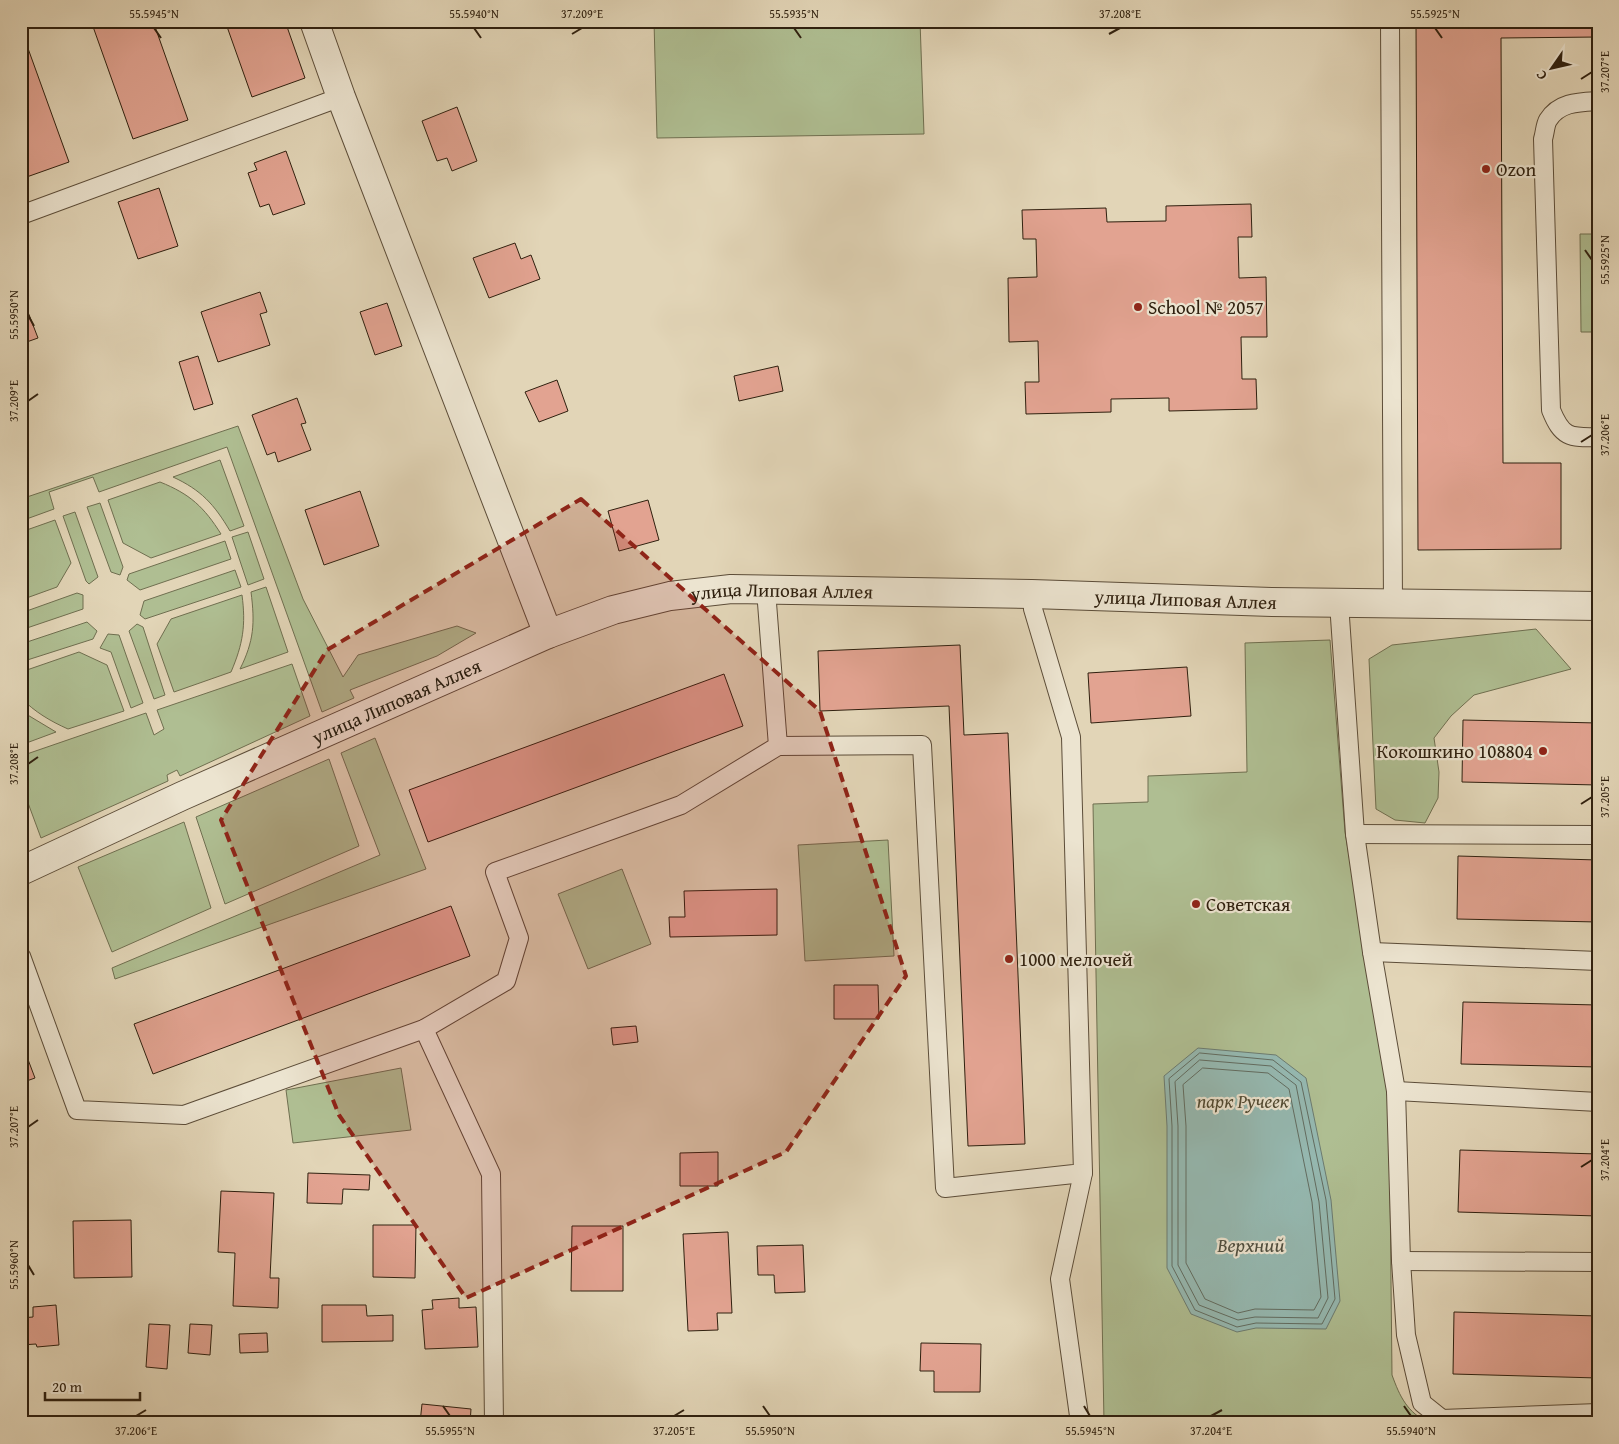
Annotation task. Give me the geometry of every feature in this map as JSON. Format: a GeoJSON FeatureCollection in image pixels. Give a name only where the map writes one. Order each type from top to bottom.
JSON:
{"type":"FeatureCollection","features":[{"type":"Feature","properties":{"kind":"street"},"geometry":{"type":"LineString","coordinates":[[314,21],[341,97],[548,634]]}},
{"type":"Feature","properties":{"kind":"street","name":"улица Липовая Аллея"},"geometry":{"type":"LineString","coordinates":[[21,872],[182,796],[548,634],[635,603],[670,596],[731,589],[1032,594],[1272,602],[1598,606]]}},
{"type":"Feature","properties":{"kind":"lane"},"geometry":{"type":"LineString","coordinates":[[1390,21],[1393,604]]}},
{"type":"Feature","properties":{"kind":"lane"},"geometry":{"type":"LineString","coordinates":[[21,215],[341,97]]}},
{"type":"Feature","properties":{"kind":"lane"},"geometry":{"type":"LineString","coordinates":[[1598,101],[1574,102],[1557,109],[1548,120],[1543,139],[1551,410],[1558,427],[1569,435],[1583,438],[1598,437]]}},
{"type":"Feature","properties":{"kind":"lane"},"geometry":{"type":"LineString","coordinates":[[766,590],[778,746]]}},
{"type":"Feature","properties":{"kind":"lane"},"geometry":{"type":"LineString","coordinates":[[1032,594],[1033,609],[1071,737],[1083,1173],[1060,1279],[1080,1423]]}},
{"type":"Feature","properties":{"kind":"lane"},"geometry":{"type":"LineString","coordinates":[[1339,602],[1355,834],[1372,952],[1396,1091],[1401,1261],[1406,1334],[1422,1403],[1442,1419],[1598,1413]]}},
{"type":"Feature","properties":{"kind":"lane"},"geometry":{"type":"LineString","coordinates":[[21,956],[77,1110],[184,1115],[424,1029],[506,981],[519,938],[495,872],[681,805],[778,746],[922,745],[944,1188],[1083,1173]]}},
{"type":"Feature","properties":{"kind":"lane"},"geometry":{"type":"LineString","coordinates":[[1355,834],[1598,835]]}},
{"type":"Feature","properties":{"kind":"lane"},"geometry":{"type":"LineString","coordinates":[[1372,952],[1598,961]]}},
{"type":"Feature","properties":{"kind":"lane"},"geometry":{"type":"LineString","coordinates":[[424,1029],[491,1174],[494,1423]]}},
{"type":"Feature","properties":{"kind":"lane"},"geometry":{"type":"LineString","coordinates":[[1396,1091],[1598,1102]]}},
{"type":"Feature","properties":{"kind":"lane"},"geometry":{"type":"LineString","coordinates":[[1401,1261],[1598,1262]]}},
{"type":"Feature","properties":{"kind":"highlighted area"},"geometry":{"type":"Polygon","coordinates":[[[581,499],[820,711],[906,976],[786,1152],[466,1298],[339,1115],[221,820],[327,650],[581,499]]]}},
{"type":"Feature","properties":{"kind":"green space"},"geometry":{"type":"Polygon","coordinates":[[[654,21],[920,21],[924,134],[657,138],[654,21]]]}},
{"type":"Feature","properties":{"kind":"green space"},"geometry":{"type":"Polygon","coordinates":[[[1580,234],[1598,234],[1598,332],[1581,332],[1580,234]]]}},
{"type":"Feature","properties":{"kind":"green space"},"geometry":{"type":"Polygon","coordinates":[[[238,426],[303,599],[343,677],[358,655],[457,626],[476,633],[437,656],[350,690],[354,698],[322,712],[227,447],[99,492],[93,477],[49,492],[54,509],[21,521],[21,499],[238,426]]]}},
{"type":"Feature","properties":{"kind":"green space"},"geometry":{"type":"Polygon","coordinates":[[[220,460],[244,526],[230,531],[206,499],[191,487],[173,477],[220,460]]]}},
{"type":"Feature","properties":{"kind":"green space"},"geometry":{"type":"Polygon","coordinates":[[[160,482],[180,491],[195,502],[209,516],[221,534],[151,558],[123,543],[108,500],[160,482]]]}},
{"type":"Feature","properties":{"kind":"green space"},"geometry":{"type":"Polygon","coordinates":[[[100,503],[123,567],[120,575],[111,572],[87,507],[100,503]]]}},
{"type":"Feature","properties":{"kind":"green space"},"geometry":{"type":"Polygon","coordinates":[[[75,512],[98,577],[89,584],[86,581],[63,516],[75,512]]]}},
{"type":"Feature","properties":{"kind":"green space"},"geometry":{"type":"Polygon","coordinates":[[[55,520],[71,563],[57,587],[21,600],[21,532],[55,520]]]}},
{"type":"Feature","properties":{"kind":"green space"},"geometry":{"type":"Polygon","coordinates":[[[248,532],[264,579],[248,585],[232,537],[248,532]]]}},
{"type":"Feature","properties":{"kind":"green space"},"geometry":{"type":"Polygon","coordinates":[[[225,541],[231,559],[140,590],[127,580],[129,574],[225,541]]]}},
{"type":"Feature","properties":{"kind":"green space"},"geometry":{"type":"Polygon","coordinates":[[[235,570],[241,587],[145,619],[140,615],[144,601],[235,570]]]}},
{"type":"Feature","properties":{"kind":"green space"},"geometry":{"type":"Polygon","coordinates":[[[266,587],[288,652],[240,669],[251,641],[253,613],[251,592],[266,587]]]}},
{"type":"Feature","properties":{"kind":"green space"},"geometry":{"type":"Polygon","coordinates":[[[77,593],[83,595],[83,609],[21,630],[21,613],[77,593]]]}},
{"type":"Feature","properties":{"kind":"green space"},"geometry":{"type":"Polygon","coordinates":[[[242,595],[243,634],[231,672],[174,692],[157,644],[171,619],[242,595]]]}},
{"type":"Feature","properties":{"kind":"green space"},"geometry":{"type":"Polygon","coordinates":[[[87,622],[97,631],[93,639],[21,662],[21,644],[87,622]]]}},
{"type":"Feature","properties":{"kind":"green space"},"geometry":{"type":"Polygon","coordinates":[[[137,624],[143,627],[165,695],[154,699],[129,631],[137,624]]]}},
{"type":"Feature","properties":{"kind":"green space"},"geometry":{"type":"Polygon","coordinates":[[[1536,629],[1571,669],[1474,695],[1451,716],[1434,738],[1439,772],[1438,798],[1425,823],[1395,820],[1376,809],[1369,659],[1392,645],[1536,629]]]}},
{"type":"Feature","properties":{"kind":"green space"},"geometry":{"type":"Polygon","coordinates":[[[108,634],[119,635],[143,703],[131,708],[111,652],[100,648],[108,634]]]}},
{"type":"Feature","properties":{"kind":"green space","name":"парк Ручеек"},"geometry":{"type":"Polygon","coordinates":[[[1330,640],[1345,832],[1389,1091],[1392,1375],[1405,1403],[1421,1419],[1429,1423],[1104,1423],[1093,804],[1148,802],[1148,776],[1247,772],[1245,643],[1330,640]]]}},
{"type":"Feature","properties":{"kind":"green space"},"geometry":{"type":"Polygon","coordinates":[[[79,652],[107,665],[124,711],[68,729],[43,716],[21,698],[21,672],[79,652]]]}},
{"type":"Feature","properties":{"kind":"green space"},"geometry":{"type":"Polygon","coordinates":[[[292,664],[310,716],[180,776],[177,770],[167,775],[168,781],[41,838],[21,784],[21,756],[146,713],[154,735],[164,729],[157,710],[292,664]]]}},
{"type":"Feature","properties":{"kind":"green space"},"geometry":{"type":"Polygon","coordinates":[[[21,711],[56,732],[21,745],[21,711]]]}},
{"type":"Feature","properties":{"kind":"green space"},"geometry":{"type":"Polygon","coordinates":[[[375,738],[426,869],[115,979],[112,968],[380,855],[341,753],[375,738]]]}},
{"type":"Feature","properties":{"kind":"green space"},"geometry":{"type":"Polygon","coordinates":[[[329,759],[359,846],[225,904],[196,817],[329,759]]]}},
{"type":"Feature","properties":{"kind":"green space"},"geometry":{"type":"Polygon","coordinates":[[[184,822],[211,908],[112,952],[78,867],[184,822]]]}},
{"type":"Feature","properties":{"kind":"green space"},"geometry":{"type":"Polygon","coordinates":[[[888,840],[894,956],[805,961],[798,845],[888,840]]]}},
{"type":"Feature","properties":{"kind":"green space"},"geometry":{"type":"Polygon","coordinates":[[[622,869],[651,944],[588,969],[558,894],[622,869]]]}},
{"type":"Feature","properties":{"kind":"green space"},"geometry":{"type":"Polygon","coordinates":[[[401,1068],[411,1130],[293,1143],[286,1090],[401,1068]]]}},
{"type":"Feature","properties":{"kind":"water","name":"Верхний"},"geometry":{"type":"Polygon","coordinates":[[[1198,1048],[1276,1055],[1306,1078],[1331,1200],[1340,1301],[1326,1329],[1256,1328],[1237,1332],[1191,1314],[1167,1268],[1167,1126],[1164,1076],[1198,1048]]]}},
{"type":"Feature","properties":{"kind":"building"},"geometry":{"type":"Polygon","coordinates":[[[91,21],[153,21],[188,120],[133,139],[91,21]]]}},
{"type":"Feature","properties":{"kind":"building"},"geometry":{"type":"Polygon","coordinates":[[[225,21],[285,21],[305,78],[252,97],[225,21]]]}},
{"type":"Feature","properties":{"kind":"building"},"geometry":{"type":"Polygon","coordinates":[[[1416,21],[1598,21],[1598,37],[1501,38],[1503,463],[1561,463],[1561,549],[1418,550],[1416,21]]]}},
{"type":"Feature","properties":{"kind":"building"},"geometry":{"type":"Polygon","coordinates":[[[21,29],[69,162],[21,179],[21,29]]]}},
{"type":"Feature","properties":{"kind":"building"},"geometry":{"type":"Polygon","coordinates":[[[457,107],[477,161],[452,171],[447,158],[437,161],[422,121],[457,107]]]}},
{"type":"Feature","properties":{"kind":"building"},"geometry":{"type":"Polygon","coordinates":[[[286,151],[305,204],[273,215],[269,204],[260,207],[248,173],[257,170],[254,163],[286,151]]]}},
{"type":"Feature","properties":{"kind":"building"},"geometry":{"type":"Polygon","coordinates":[[[159,188],[178,246],[138,259],[118,202],[159,188]]]}},
{"type":"Feature","properties":{"kind":"building","name":"School № 2057"},"geometry":{"type":"Polygon","coordinates":[[[1251,204],[1252,237],[1238,237],[1239,278],[1266,277],[1267,337],[1241,337],[1242,379],[1256,379],[1257,409],[1169,411],[1169,398],[1111,399],[1111,412],[1026,414],[1025,382],[1039,382],[1038,341],[1009,342],[1008,278],[1037,277],[1036,239],[1023,239],[1022,210],[1106,208],[1107,222],[1166,221],[1166,206],[1251,204]]]}},
{"type":"Feature","properties":{"kind":"building"},"geometry":{"type":"Polygon","coordinates":[[[515,243],[521,259],[531,255],[540,279],[489,298],[473,258],[515,243]]]}},
{"type":"Feature","properties":{"kind":"building"},"geometry":{"type":"Polygon","coordinates":[[[260,292],[267,312],[260,314],[270,345],[218,362],[201,312],[260,292]]]}},
{"type":"Feature","properties":{"kind":"building"},"geometry":{"type":"Polygon","coordinates":[[[21,294],[38,338],[21,344],[21,294]]]}},
{"type":"Feature","properties":{"kind":"building"},"geometry":{"type":"Polygon","coordinates":[[[387,303],[402,346],[375,355],[360,312],[387,303]]]}},
{"type":"Feature","properties":{"kind":"building"},"geometry":{"type":"Polygon","coordinates":[[[198,356],[213,404],[194,410],[179,362],[198,356]]]}},
{"type":"Feature","properties":{"kind":"building"},"geometry":{"type":"Polygon","coordinates":[[[778,366],[783,391],[739,401],[734,376],[778,366]]]}},
{"type":"Feature","properties":{"kind":"building"},"geometry":{"type":"Polygon","coordinates":[[[557,380],[568,411],[539,422],[525,392],[557,380]]]}},
{"type":"Feature","properties":{"kind":"building"},"geometry":{"type":"Polygon","coordinates":[[[297,398],[306,423],[301,424],[311,450],[278,462],[275,452],[267,455],[252,415],[297,398]]]}},
{"type":"Feature","properties":{"kind":"building"},"geometry":{"type":"Polygon","coordinates":[[[360,491],[379,546],[324,565],[305,510],[360,491]]]}},
{"type":"Feature","properties":{"kind":"building"},"geometry":{"type":"Polygon","coordinates":[[[648,500],[659,540],[619,551],[608,511],[648,500]]]}},
{"type":"Feature","properties":{"kind":"building"},"geometry":{"type":"Polygon","coordinates":[[[960,645],[964,735],[1008,733],[1025,1144],[968,1146],[949,706],[820,711],[818,651],[960,645]]]}},
{"type":"Feature","properties":{"kind":"building"},"geometry":{"type":"Polygon","coordinates":[[[1187,667],[1191,716],[1091,723],[1088,673],[1187,667]]]}},
{"type":"Feature","properties":{"kind":"building"},"geometry":{"type":"Polygon","coordinates":[[[724,674],[743,726],[428,842],[409,790],[724,674]]]}},
{"type":"Feature","properties":{"kind":"building"},"geometry":{"type":"Polygon","coordinates":[[[1463,720],[1598,723],[1598,785],[1462,782],[1463,720]]]}},
{"type":"Feature","properties":{"kind":"building"},"geometry":{"type":"Polygon","coordinates":[[[1458,856],[1598,860],[1598,922],[1457,919],[1458,856]]]}},
{"type":"Feature","properties":{"kind":"building"},"geometry":{"type":"Polygon","coordinates":[[[777,889],[777,935],[670,937],[669,917],[685,917],[684,891],[777,889]]]}},
{"type":"Feature","properties":{"kind":"building"},"geometry":{"type":"Polygon","coordinates":[[[451,906],[470,956],[153,1074],[134,1024],[451,906]]]}},
{"type":"Feature","properties":{"kind":"building"},"geometry":{"type":"Polygon","coordinates":[[[834,985],[878,985],[879,1019],[834,1019],[834,985]]]}},
{"type":"Feature","properties":{"kind":"building"},"geometry":{"type":"Polygon","coordinates":[[[1463,1002],[1598,1005],[1598,1067],[1461,1064],[1463,1002]]]}},
{"type":"Feature","properties":{"kind":"building"},"geometry":{"type":"Polygon","coordinates":[[[636,1026],[638,1042],[613,1045],[611,1028],[636,1026]]]}},
{"type":"Feature","properties":{"kind":"building"},"geometry":{"type":"Polygon","coordinates":[[[21,1041],[35,1078],[21,1083],[21,1041]]]}},
{"type":"Feature","properties":{"kind":"building"},"geometry":{"type":"Polygon","coordinates":[[[1460,1150],[1598,1154],[1598,1216],[1458,1212],[1460,1150]]]}},
{"type":"Feature","properties":{"kind":"building"},"geometry":{"type":"Polygon","coordinates":[[[718,1152],[718,1186],[680,1186],[680,1153],[718,1152]]]}},
{"type":"Feature","properties":{"kind":"building"},"geometry":{"type":"Polygon","coordinates":[[[308,1173],[370,1175],[369,1190],[343,1189],[342,1204],[307,1203],[308,1173]]]}},
{"type":"Feature","properties":{"kind":"building"},"geometry":{"type":"Polygon","coordinates":[[[221,1191],[274,1193],[270,1278],[279,1278],[278,1308],[233,1306],[235,1253],[218,1252],[221,1191]]]}},
{"type":"Feature","properties":{"kind":"building"},"geometry":{"type":"Polygon","coordinates":[[[131,1220],[132,1277],[74,1278],[73,1221],[131,1220]]]}},
{"type":"Feature","properties":{"kind":"building"},"geometry":{"type":"Polygon","coordinates":[[[373,1225],[416,1225],[415,1278],[373,1277],[373,1225]]]}},
{"type":"Feature","properties":{"kind":"building"},"geometry":{"type":"Polygon","coordinates":[[[572,1226],[623,1226],[623,1291],[571,1291],[572,1226]]]}},
{"type":"Feature","properties":{"kind":"building"},"geometry":{"type":"Polygon","coordinates":[[[728,1232],[732,1313],[717,1313],[718,1330],[688,1331],[683,1234],[728,1232]]]}},
{"type":"Feature","properties":{"kind":"building"},"geometry":{"type":"Polygon","coordinates":[[[803,1245],[805,1292],[775,1293],[774,1275],[758,1275],[757,1246],[803,1245]]]}},
{"type":"Feature","properties":{"kind":"building"},"geometry":{"type":"Polygon","coordinates":[[[459,1298],[459,1308],[476,1307],[478,1347],[425,1349],[422,1310],[433,1309],[432,1300],[459,1298]]]}},
{"type":"Feature","properties":{"kind":"building"},"geometry":{"type":"Polygon","coordinates":[[[56,1305],[59,1345],[37,1347],[36,1344],[21,1345],[21,1318],[33,1317],[33,1307],[56,1305]]]}},
{"type":"Feature","properties":{"kind":"building"},"geometry":{"type":"Polygon","coordinates":[[[322,1305],[366,1305],[367,1316],[393,1315],[393,1341],[322,1342],[322,1305]]]}},
{"type":"Feature","properties":{"kind":"building"},"geometry":{"type":"Polygon","coordinates":[[[1454,1312],[1598,1316],[1598,1378],[1453,1374],[1454,1312]]]}},
{"type":"Feature","properties":{"kind":"building"},"geometry":{"type":"Polygon","coordinates":[[[149,1324],[170,1325],[167,1369],[146,1367],[149,1324]]]}},
{"type":"Feature","properties":{"kind":"building"},"geometry":{"type":"Polygon","coordinates":[[[190,1324],[212,1325],[210,1355],[188,1353],[190,1324]]]}},
{"type":"Feature","properties":{"kind":"building"},"geometry":{"type":"Polygon","coordinates":[[[267,1333],[268,1352],[240,1353],[239,1334],[267,1333]]]}},
{"type":"Feature","properties":{"kind":"building"},"geometry":{"type":"Polygon","coordinates":[[[921,1343],[981,1344],[980,1392],[934,1392],[934,1371],[920,1371],[921,1343]]]}},
{"type":"Feature","properties":{"kind":"building"},"geometry":{"type":"Polygon","coordinates":[[[422,1404],[471,1409],[470,1423],[420,1423],[422,1404]]]}},
{"type":"Feature","properties":{"kind":"building"},"geometry":{"type":"Polygon","coordinates":[[[300,1419],[334,1421],[334,1423],[299,1423],[300,1419]]]}},
{"type":"Feature","properties":{"kind":"place","name":"Ozon"},"geometry":{"type":"Point","coordinates":[1486,169]}},
{"type":"Feature","properties":{"kind":"place","name":"School № 2057"},"geometry":{"type":"Point","coordinates":[1138,307]}},
{"type":"Feature","properties":{"kind":"place","name":"Кокошкино 108804"},"geometry":{"type":"Point","coordinates":[1543,751]}},
{"type":"Feature","properties":{"kind":"place","name":"Советская"},"geometry":{"type":"Point","coordinates":[1196,904]}},
{"type":"Feature","properties":{"kind":"place","name":"1000 мелочей"},"geometry":{"type":"Point","coordinates":[1009,959]}}]}
